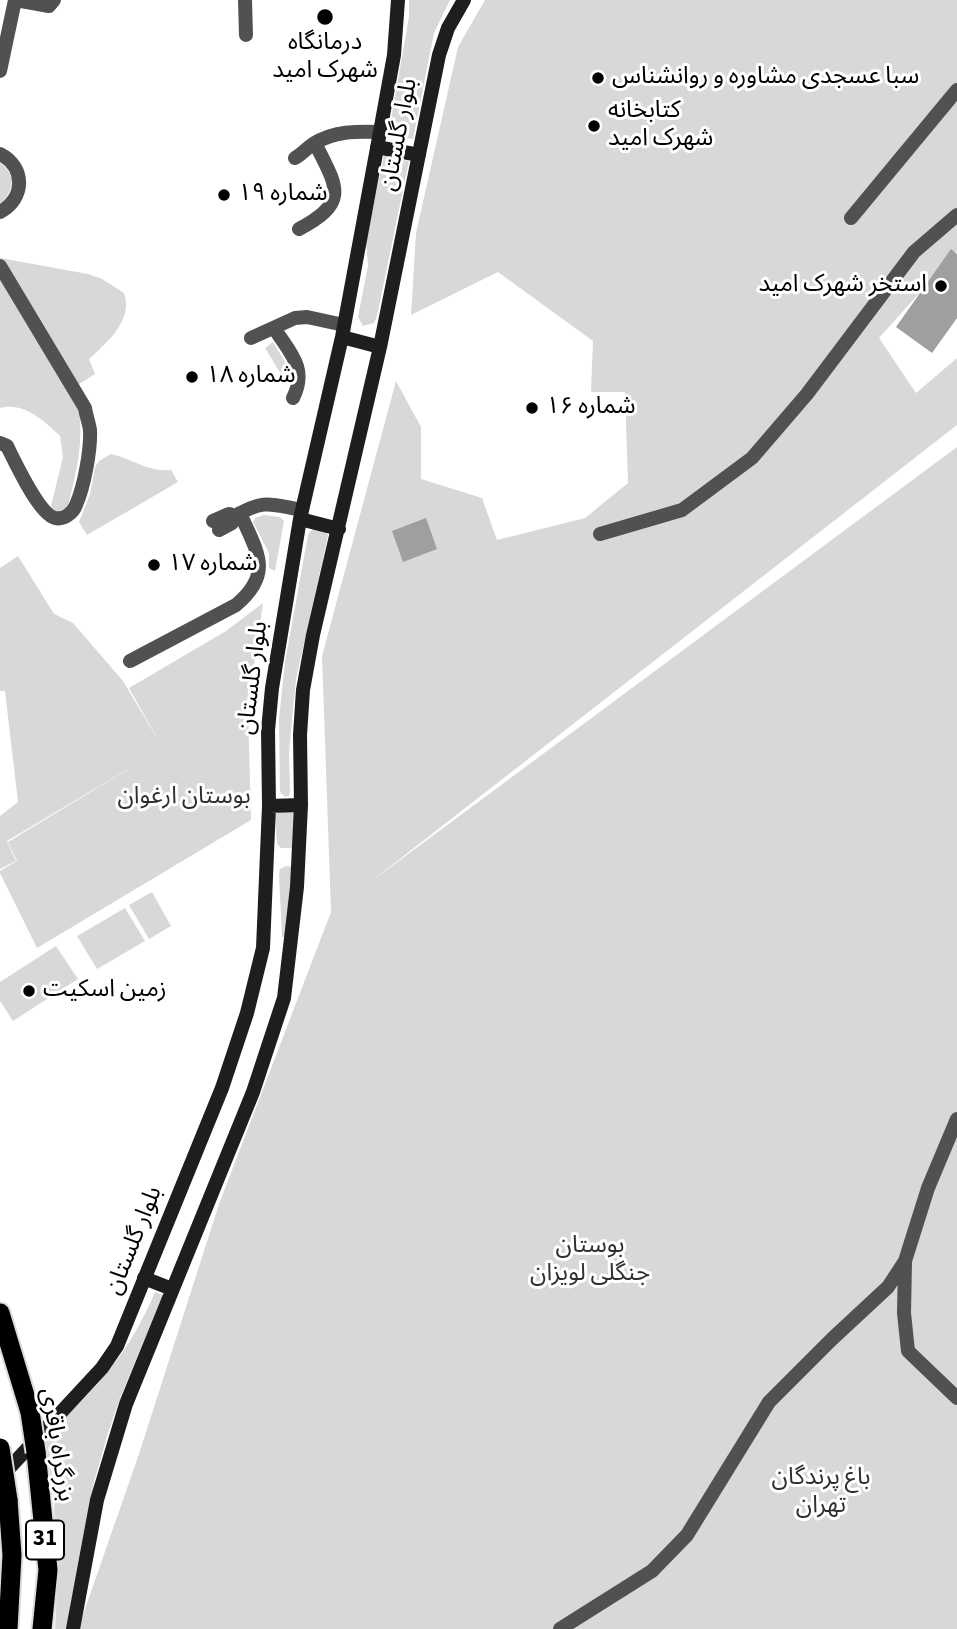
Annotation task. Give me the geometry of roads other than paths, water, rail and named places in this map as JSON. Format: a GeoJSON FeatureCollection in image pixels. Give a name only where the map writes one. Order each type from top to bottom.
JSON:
{"type":"FeatureCollection","features":[{"type":"Feature","properties":{"kind":"highway","name":"بزرگراه باقری"},"geometry":{"type":"LineString","coordinates":[[0,1313],[30,1412],[36,1452],[48,1570],[42,1629]]}},
{"type":"Feature","properties":{"kind":"highway","name":"31"},"geometry":{"type":"LineString","coordinates":[[0,1448],[8,1500],[12,1555],[9,1629]]}},
{"type":"Feature","properties":{"kind":"main road","name":"بلوار گلستان"},"geometry":{"type":"LineString","coordinates":[[0,1478],[102,1368],[117,1346],[222,1088],[250,1000],[263,948],[269,806],[268,730],[272,688],[301,514],[343,331],[394,55],[398,0]]}},
{"type":"Feature","properties":{"kind":"main road","name":"بلوار گلستان"},"geometry":{"type":"LineString","coordinates":[[73,1629],[97,1500],[126,1404],[253,1092],[284,998],[298,887],[303,690],[313,635],[380,347],[439,55],[448,28],[464,0]]}},
{"type":"Feature","properties":{"kind":"main road"},"geometry":{"type":"LineString","coordinates":[[378,140],[419,155]]}},
{"type":"Feature","properties":{"kind":"main road"},"geometry":{"type":"LineString","coordinates":[[343,331],[380,347]]}},
{"type":"Feature","properties":{"kind":"main road"},"geometry":{"type":"LineString","coordinates":[[301,514],[339,529]]}},
{"type":"Feature","properties":{"kind":"main road"},"geometry":{"type":"LineString","coordinates":[[269,806],[301,805]]}},
{"type":"Feature","properties":{"kind":"main road"},"geometry":{"type":"LineString","coordinates":[[144,1278],[170,1294]]}},
{"type":"Feature","properties":{"kind":"street"},"geometry":{"type":"LineString","coordinates":[[0,71],[15,0],[49,6],[54,0]]}},
{"type":"Feature","properties":{"kind":"street"},"geometry":{"type":"LineString","coordinates":[[245,0],[246,35]]}},
{"type":"Feature","properties":{"kind":"street"},"geometry":{"type":"LineString","coordinates":[[851,218],[957,90]]}},
{"type":"Feature","properties":{"kind":"street"},"geometry":{"type":"LineString","coordinates":[[294,154],[308,150],[313,144],[331,135],[345,132],[378,140]]}},
{"type":"Feature","properties":{"kind":"street"},"geometry":{"type":"LineString","coordinates":[[299,229],[328,211],[336,188],[313,144]]}},
{"type":"Feature","properties":{"kind":"street"},"geometry":{"type":"LineString","coordinates":[[0,154],[17,170],[20,186],[14,201],[0,212]]}},
{"type":"Feature","properties":{"kind":"street"},"geometry":{"type":"LineString","coordinates":[[600,534],[681,510],[752,458],[807,394],[914,253],[957,215]]}},
{"type":"Feature","properties":{"kind":"street"},"geometry":{"type":"LineString","coordinates":[[0,266],[85,408],[90,428],[89,449],[76,507],[67,517],[56,519],[48,514],[37,501],[7,446],[0,443]]}},
{"type":"Feature","properties":{"kind":"street"},"geometry":{"type":"LineString","coordinates":[[254,342],[261,332],[295,318],[307,317],[343,331]]}},
{"type":"Feature","properties":{"kind":"street"},"geometry":{"type":"LineString","coordinates":[[272,329],[299,368],[298,388],[293,398]]}},
{"type":"Feature","properties":{"kind":"street"},"geometry":{"type":"LineString","coordinates":[[216,526],[232,523],[237,515],[267,503],[301,514]]}},
{"type":"Feature","properties":{"kind":"street"},"geometry":{"type":"LineString","coordinates":[[130,661],[236,605],[251,592],[259,577],[261,563],[237,515]]}},
{"type":"Feature","properties":{"kind":"street"},"geometry":{"type":"LineString","coordinates":[[560,1629],[652,1571],[687,1535],[769,1402],[888,1287],[905,1261],[928,1188],[957,1119]]}},
{"type":"Feature","properties":{"kind":"street"},"geometry":{"type":"LineString","coordinates":[[905,1261],[904,1313],[908,1351],[957,1398]]}},
{"type":"Feature","properties":{"kind":"place","name":"درمانگاه شهرک امید"},"geometry":{"type":"Point","coordinates":[325,17]}},
{"type":"Feature","properties":{"kind":"place","name":"سبا عسجدی مشاوره و روانشناس"},"geometry":{"type":"Point","coordinates":[598,78]}},
{"type":"Feature","properties":{"kind":"place","name":"کتابخانه شهرک امید"},"geometry":{"type":"Point","coordinates":[594,126]}},
{"type":"Feature","properties":{"kind":"place","name":"شماره ۱۹"},"geometry":{"type":"Point","coordinates":[224,195]}},
{"type":"Feature","properties":{"kind":"place","name":"استخر شهرک امید"},"geometry":{"type":"Point","coordinates":[941,286]}},
{"type":"Feature","properties":{"kind":"place","name":"شماره ۱۸"},"geometry":{"type":"Point","coordinates":[192,377]}},
{"type":"Feature","properties":{"kind":"place","name":"شماره ۱۶"},"geometry":{"type":"Point","coordinates":[532,408]}},
{"type":"Feature","properties":{"kind":"place","name":"شماره ۱۷"},"geometry":{"type":"Point","coordinates":[154,565]}},
{"type":"Feature","properties":{"kind":"place","name":"زمین اسکیت"},"geometry":{"type":"Point","coordinates":[29,991]}},
{"type":"Feature","properties":{"kind":"park label","name":"بوستان ارغوان"},"geometry":{"type":"Point","coordinates":[184,798]}},
{"type":"Feature","properties":{"kind":"park label","name":"بوستان جنگلی لویزان"},"geometry":{"type":"Point","coordinates":[590,1261]}},
{"type":"Feature","properties":{"kind":"park label","name":"باغ پرندگان تهران"},"geometry":{"type":"Point","coordinates":[821,1493]}}]}
